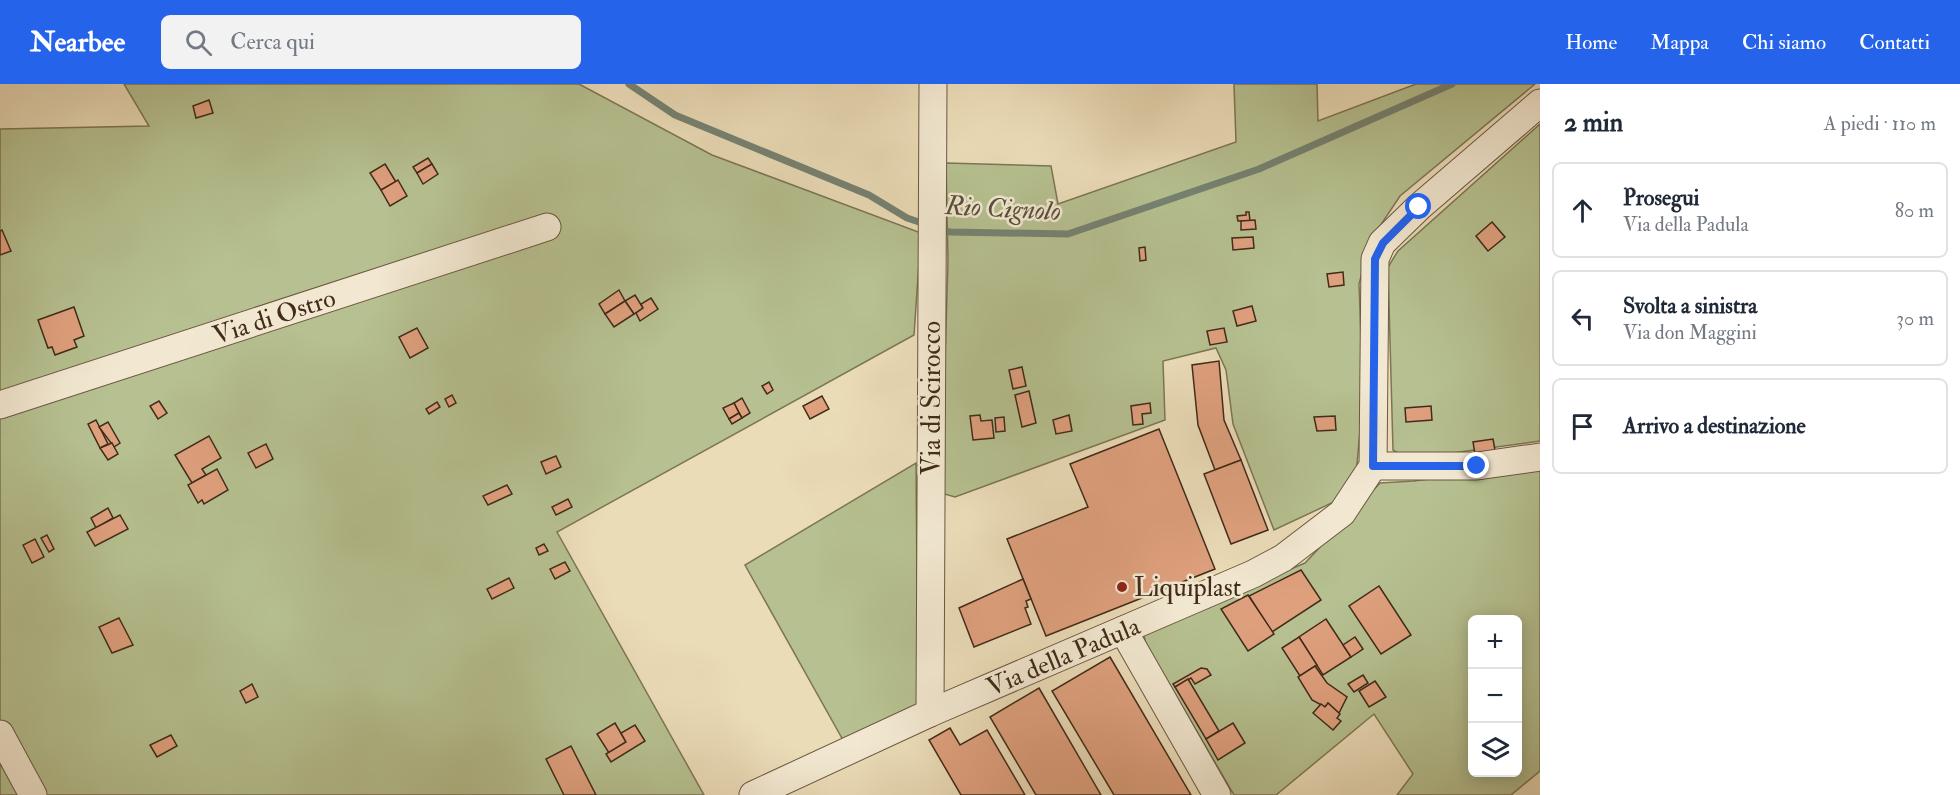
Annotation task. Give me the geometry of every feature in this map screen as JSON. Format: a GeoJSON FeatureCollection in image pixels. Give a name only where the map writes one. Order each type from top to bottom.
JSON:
{"type":"FeatureCollection","features":[{"type":"Feature","properties":{"kind":"street","name":"Via di Scirocco"},"geometry":{"type":"LineString","coordinates":[[930,712],[921,582],[939,505],[921,354],[933,243],[933,84]]}},
{"type":"Feature","properties":{"kind":"street"},"geometry":{"type":"LineString","coordinates":[[1540,103],[1419,207],[1383,243],[1375,259],[1373,466],[1477,466],[1540,457]]}},
{"type":"Feature","properties":{"kind":"street","name":"Via di Ostro"},"geometry":{"type":"LineString","coordinates":[[0,405],[547,227]]}},
{"type":"Feature","properties":{"kind":"street","name":"Via della Padula"},"geometry":{"type":"LineString","coordinates":[[753,795],[930,712],[1253,574],[1283,558],[1342,513],[1373,466]]}},
{"type":"Feature","properties":{"kind":"street"},"geometry":{"type":"LineString","coordinates":[[1123,630],[1216,795]]}},
{"type":"Feature","properties":{"kind":"street"},"geometry":{"type":"LineString","coordinates":[[0,734],[33,795]]}},
{"type":"Feature","properties":{"kind":"green space"},"geometry":{"type":"Polygon","coordinates":[[[124,84],[579,84],[712,155],[921,233],[914,335],[557,532],[704,795],[0,795],[0,129],[149,126],[124,84]]]}},
{"type":"Feature","properties":{"kind":"green space"},"geometry":{"type":"Polygon","coordinates":[[[1234,84],[1317,84],[1318,121],[1416,84],[1535,84],[1400,196],[1370,241],[1359,284],[1363,397],[1356,475],[1338,500],[1274,530],[1233,424],[1226,370],[1216,348],[1163,361],[1165,420],[955,497],[941,493],[948,261],[946,163],[1051,166],[1058,204],[1236,142],[1234,84]]]}},
{"type":"Feature","properties":{"kind":"green space"},"geometry":{"type":"Polygon","coordinates":[[[1540,124],[1540,441],[1408,459],[1393,450],[1388,267],[1398,251],[1540,124]]]}},
{"type":"Feature","properties":{"kind":"green space"},"geometry":{"type":"Polygon","coordinates":[[[916,463],[918,706],[843,740],[745,565],[916,463]]]}},
{"type":"Feature","properties":{"kind":"green space"},"geometry":{"type":"Polygon","coordinates":[[[1540,464],[1540,771],[1511,795],[1397,795],[1413,774],[1374,714],[1276,795],[1234,795],[1146,644],[1143,632],[1305,563],[1380,483],[1414,481],[1540,464]]]}},
{"type":"Feature","properties":{"kind":"building"},"geometry":{"type":"Polygon","coordinates":[[[209,100],[213,113],[196,118],[193,106],[209,100]]]}},
{"type":"Feature","properties":{"kind":"building"},"geometry":{"type":"Polygon","coordinates":[[[428,158],[432,164],[417,173],[413,167],[428,158]]]}},
{"type":"Feature","properties":{"kind":"building"},"geometry":{"type":"Polygon","coordinates":[[[385,164],[396,182],[381,190],[370,173],[385,164]]]}},
{"type":"Feature","properties":{"kind":"building"},"geometry":{"type":"Polygon","coordinates":[[[432,164],[438,174],[423,184],[417,173],[432,164]]]}},
{"type":"Feature","properties":{"kind":"building"},"geometry":{"type":"Polygon","coordinates":[[[398,180],[407,196],[390,206],[381,190],[398,180]]]}},
{"type":"Feature","properties":{"kind":"building"},"geometry":{"type":"Polygon","coordinates":[[[1246,212],[1249,212],[1250,221],[1238,221],[1237,216],[1246,215],[1246,212]]]}},
{"type":"Feature","properties":{"kind":"building"},"geometry":{"type":"Polygon","coordinates":[[[1255,220],[1256,229],[1241,230],[1241,221],[1255,220]]]}},
{"type":"Feature","properties":{"kind":"building"},"geometry":{"type":"Polygon","coordinates":[[[1492,222],[1505,237],[1488,251],[1476,236],[1492,222]]]}},
{"type":"Feature","properties":{"kind":"building"},"geometry":{"type":"Polygon","coordinates":[[[2,230],[11,251],[0,255],[0,231],[2,230]]]}},
{"type":"Feature","properties":{"kind":"building"},"geometry":{"type":"Polygon","coordinates":[[[1253,237],[1254,248],[1233,250],[1232,238],[1253,237]]]}},
{"type":"Feature","properties":{"kind":"building"},"geometry":{"type":"Polygon","coordinates":[[[1145,247],[1146,260],[1140,261],[1139,248],[1145,247]]]}},
{"type":"Feature","properties":{"kind":"building"},"geometry":{"type":"Polygon","coordinates":[[[1343,272],[1344,285],[1329,287],[1327,274],[1343,272]]]}},
{"type":"Feature","properties":{"kind":"building"},"geometry":{"type":"Polygon","coordinates":[[[619,290],[625,301],[605,314],[599,304],[619,290]]]}},
{"type":"Feature","properties":{"kind":"building"},"geometry":{"type":"Polygon","coordinates":[[[635,295],[643,308],[634,314],[625,301],[635,295]]]}},
{"type":"Feature","properties":{"kind":"building"},"geometry":{"type":"Polygon","coordinates":[[[651,298],[658,309],[640,321],[636,313],[643,308],[641,304],[651,298]]]}},
{"type":"Feature","properties":{"kind":"building"},"geometry":{"type":"Polygon","coordinates":[[[625,301],[634,314],[614,327],[605,314],[625,301]]]}},
{"type":"Feature","properties":{"kind":"building"},"geometry":{"type":"Polygon","coordinates":[[[1252,306],[1256,321],[1237,326],[1233,311],[1252,306]]]}},
{"type":"Feature","properties":{"kind":"building"},"geometry":{"type":"Polygon","coordinates":[[[74,307],[84,336],[74,340],[77,347],[55,355],[52,347],[48,348],[38,320],[74,307]]]}},
{"type":"Feature","properties":{"kind":"building"},"geometry":{"type":"Polygon","coordinates":[[[417,328],[428,348],[410,358],[399,337],[417,328]]]}},
{"type":"Feature","properties":{"kind":"building"},"geometry":{"type":"Polygon","coordinates":[[[1224,328],[1227,342],[1210,345],[1207,331],[1224,328]]]}},
{"type":"Feature","properties":{"kind":"building"},"geometry":{"type":"Polygon","coordinates":[[[1219,361],[1224,420],[1241,460],[1215,470],[1198,425],[1192,365],[1219,361]]]}},
{"type":"Feature","properties":{"kind":"building"},"geometry":{"type":"Polygon","coordinates":[[[1022,367],[1026,386],[1013,389],[1009,370],[1022,367]]]}},
{"type":"Feature","properties":{"kind":"building"},"geometry":{"type":"Polygon","coordinates":[[[769,382],[773,390],[767,394],[762,386],[769,382]]]}},
{"type":"Feature","properties":{"kind":"building"},"geometry":{"type":"Polygon","coordinates":[[[1029,391],[1036,423],[1022,427],[1015,395],[1029,391]]]}},
{"type":"Feature","properties":{"kind":"building"},"geometry":{"type":"Polygon","coordinates":[[[452,395],[456,403],[449,407],[445,399],[452,395]]]}},
{"type":"Feature","properties":{"kind":"building"},"geometry":{"type":"Polygon","coordinates":[[[822,396],[829,409],[810,419],[803,406],[822,396]]]}},
{"type":"Feature","properties":{"kind":"building"},"geometry":{"type":"Polygon","coordinates":[[[742,398],[750,413],[742,418],[734,403],[742,398]]]}},
{"type":"Feature","properties":{"kind":"building"},"geometry":{"type":"Polygon","coordinates":[[[159,401],[167,413],[158,419],[150,406],[159,401]]]}},
{"type":"Feature","properties":{"kind":"building"},"geometry":{"type":"Polygon","coordinates":[[[437,402],[440,407],[429,414],[426,409],[437,402]]]}},
{"type":"Feature","properties":{"kind":"building"},"geometry":{"type":"Polygon","coordinates":[[[734,403],[739,413],[729,419],[723,408],[734,403]]]}},
{"type":"Feature","properties":{"kind":"building"},"geometry":{"type":"Polygon","coordinates":[[[1150,403],[1151,413],[1142,414],[1143,424],[1133,425],[1131,406],[1150,403]]]}},
{"type":"Feature","properties":{"kind":"building"},"geometry":{"type":"Polygon","coordinates":[[[1431,406],[1432,420],[1406,422],[1405,408],[1431,406]]]}},
{"type":"Feature","properties":{"kind":"building"},"geometry":{"type":"Polygon","coordinates":[[[739,413],[742,418],[732,424],[729,419],[739,413]]]}},
{"type":"Feature","properties":{"kind":"building"},"geometry":{"type":"Polygon","coordinates":[[[980,415],[981,421],[992,420],[994,438],[973,440],[970,416],[980,415]]]}},
{"type":"Feature","properties":{"kind":"building"},"geometry":{"type":"Polygon","coordinates":[[[1069,415],[1072,431],[1056,434],[1053,420],[1069,415]]]}},
{"type":"Feature","properties":{"kind":"building"},"geometry":{"type":"Polygon","coordinates":[[[1335,416],[1336,430],[1317,431],[1314,417],[1335,416]]]}},
{"type":"Feature","properties":{"kind":"building"},"geometry":{"type":"Polygon","coordinates":[[[1004,417],[1005,431],[996,432],[995,418],[1004,417]]]}},
{"type":"Feature","properties":{"kind":"building"},"geometry":{"type":"Polygon","coordinates":[[[96,420],[108,444],[100,448],[88,424],[96,420]]]}},
{"type":"Feature","properties":{"kind":"building"},"geometry":{"type":"Polygon","coordinates":[[[108,422],[120,443],[114,447],[99,427],[108,422]]]}},
{"type":"Feature","properties":{"kind":"building"},"geometry":{"type":"Polygon","coordinates":[[[1159,429],[1215,569],[1046,636],[1007,539],[1088,507],[1070,464],[1159,429]]]}},
{"type":"Feature","properties":{"kind":"building"},"geometry":{"type":"Polygon","coordinates":[[[209,436],[221,458],[202,469],[206,475],[192,483],[175,455],[209,436]]]}},
{"type":"Feature","properties":{"kind":"building"},"geometry":{"type":"Polygon","coordinates":[[[1493,439],[1495,450],[1475,454],[1473,442],[1493,439]]]}},
{"type":"Feature","properties":{"kind":"building"},"geometry":{"type":"Polygon","coordinates":[[[112,443],[118,454],[108,460],[100,448],[112,443]]]}},
{"type":"Feature","properties":{"kind":"building"},"geometry":{"type":"Polygon","coordinates":[[[266,444],[273,459],[256,468],[248,453],[266,444]]]}},
{"type":"Feature","properties":{"kind":"building"},"geometry":{"type":"Polygon","coordinates":[[[556,456],[561,467],[546,474],[541,462],[556,456]]]}},
{"type":"Feature","properties":{"kind":"building"},"geometry":{"type":"Polygon","coordinates":[[[1241,460],[1268,530],[1231,544],[1204,474],[1241,460]]]}},
{"type":"Feature","properties":{"kind":"building"},"geometry":{"type":"Polygon","coordinates":[[[217,469],[228,490],[204,504],[202,500],[198,503],[188,485],[217,469]]]}},
{"type":"Feature","properties":{"kind":"building"},"geometry":{"type":"Polygon","coordinates":[[[507,485],[512,494],[488,505],[483,496],[507,485]]]}},
{"type":"Feature","properties":{"kind":"building"},"geometry":{"type":"Polygon","coordinates":[[[568,499],[572,507],[556,515],[552,507],[568,499]]]}},
{"type":"Feature","properties":{"kind":"building"},"geometry":{"type":"Polygon","coordinates":[[[108,508],[113,518],[96,528],[91,518],[108,508]]]}},
{"type":"Feature","properties":{"kind":"building"},"geometry":{"type":"Polygon","coordinates":[[[120,515],[128,529],[95,546],[87,532],[120,515]]]}},
{"type":"Feature","properties":{"kind":"building"},"geometry":{"type":"Polygon","coordinates":[[[47,535],[54,549],[49,552],[41,538],[47,535]]]}},
{"type":"Feature","properties":{"kind":"building"},"geometry":{"type":"Polygon","coordinates":[[[35,539],[44,557],[32,563],[23,545],[35,539]]]}},
{"type":"Feature","properties":{"kind":"building"},"geometry":{"type":"Polygon","coordinates":[[[544,544],[548,551],[539,555],[536,548],[544,544]]]}},
{"type":"Feature","properties":{"kind":"building"},"geometry":{"type":"Polygon","coordinates":[[[565,562],[570,571],[555,579],[550,569],[565,562]]]}},
{"type":"Feature","properties":{"kind":"building"},"geometry":{"type":"Polygon","coordinates":[[[1301,570],[1321,600],[1272,632],[1249,596],[1301,570]]]}},
{"type":"Feature","properties":{"kind":"building"},"geometry":{"type":"Polygon","coordinates":[[[509,578],[514,588],[492,599],[487,589],[509,578]]]}},
{"type":"Feature","properties":{"kind":"building"},"geometry":{"type":"Polygon","coordinates":[[[1023,579],[1031,599],[1026,601],[1028,607],[1025,608],[1031,624],[974,647],[959,608],[1023,579]]]}},
{"type":"Feature","properties":{"kind":"building"},"geometry":{"type":"Polygon","coordinates":[[[1379,586],[1411,635],[1381,654],[1349,606],[1379,586]]]}},
{"type":"Feature","properties":{"kind":"building"},"geometry":{"type":"Polygon","coordinates":[[[1248,595],[1274,634],[1248,651],[1221,609],[1248,595]]]}},
{"type":"Feature","properties":{"kind":"building"},"geometry":{"type":"Polygon","coordinates":[[[119,618],[133,645],[112,653],[99,627],[119,618]]]}},
{"type":"Feature","properties":{"kind":"building"},"geometry":{"type":"Polygon","coordinates":[[[1326,619],[1351,657],[1323,675],[1299,637],[1326,619]]]}},
{"type":"Feature","properties":{"kind":"building"},"geometry":{"type":"Polygon","coordinates":[[[1299,637],[1317,665],[1300,676],[1282,648],[1299,637]]]}},
{"type":"Feature","properties":{"kind":"building"},"geometry":{"type":"Polygon","coordinates":[[[1355,637],[1363,649],[1351,657],[1343,645],[1355,637]]]}},
{"type":"Feature","properties":{"kind":"building"},"geometry":{"type":"Polygon","coordinates":[[[1110,657],[1191,795],[1114,795],[1052,691],[1110,657]]]}},
{"type":"Feature","properties":{"kind":"building"},"geometry":{"type":"Polygon","coordinates":[[[1315,666],[1327,683],[1347,697],[1339,713],[1328,703],[1325,707],[1312,700],[1298,677],[1315,666]]]}},
{"type":"Feature","properties":{"kind":"building"},"geometry":{"type":"Polygon","coordinates":[[[1201,668],[1207,669],[1211,675],[1195,684],[1191,678],[1175,687],[1173,684],[1201,668]]]}},
{"type":"Feature","properties":{"kind":"building"},"geometry":{"type":"Polygon","coordinates":[[[1363,675],[1368,683],[1354,692],[1348,684],[1363,675]]]}},
{"type":"Feature","properties":{"kind":"building"},"geometry":{"type":"Polygon","coordinates":[[[1188,679],[1219,731],[1206,739],[1175,687],[1188,679]]]}},
{"type":"Feature","properties":{"kind":"building"},"geometry":{"type":"Polygon","coordinates":[[[1375,681],[1386,697],[1369,707],[1359,691],[1375,681]]]}},
{"type":"Feature","properties":{"kind":"building"},"geometry":{"type":"Polygon","coordinates":[[[252,684],[258,697],[246,703],[240,691],[252,684]]]}},
{"type":"Feature","properties":{"kind":"building"},"geometry":{"type":"Polygon","coordinates":[[[1039,688],[1101,795],[1036,795],[990,717],[1039,688]]]}},
{"type":"Feature","properties":{"kind":"building"},"geometry":{"type":"Polygon","coordinates":[[[1328,703],[1340,714],[1337,718],[1341,721],[1333,730],[1313,713],[1321,704],[1325,707],[1328,703]]]}},
{"type":"Feature","properties":{"kind":"building"},"geometry":{"type":"Polygon","coordinates":[[[615,723],[626,742],[609,753],[597,734],[615,723]]]}},
{"type":"Feature","properties":{"kind":"building"},"geometry":{"type":"Polygon","coordinates":[[[1233,723],[1245,743],[1218,760],[1206,739],[1233,723]]]}},
{"type":"Feature","properties":{"kind":"building"},"geometry":{"type":"Polygon","coordinates":[[[635,725],[645,741],[611,762],[606,754],[626,742],[621,733],[635,725]]]}},
{"type":"Feature","properties":{"kind":"building"},"geometry":{"type":"Polygon","coordinates":[[[950,728],[960,745],[987,730],[1025,795],[961,795],[929,740],[950,728]]]}},
{"type":"Feature","properties":{"kind":"building"},"geometry":{"type":"Polygon","coordinates":[[[171,735],[177,746],[157,757],[150,745],[171,735]]]}},
{"type":"Feature","properties":{"kind":"building"},"geometry":{"type":"Polygon","coordinates":[[[571,746],[596,795],[564,795],[546,759],[571,746]]]}},
{"type":"Feature","properties":{"kind":"waterway","name":"Rio Cignolo"},"geometry":{"type":"LineString","coordinates":[[629,84],[675,115],[869,195],[907,218],[928,225]]}},
{"type":"Feature","properties":{"kind":"waterway","name":"Rio Cignolo"},"geometry":{"type":"LineString","coordinates":[[938,228],[950,232],[1068,234],[1259,169],[1452,84]]}},
{"type":"Feature","properties":{"kind":"place","name":"Liquiplast"},"geometry":{"type":"Point","coordinates":[1122,587]}},
{"type":"Feature","properties":{"kind":"route"},"geometry":{"type":"LineString","coordinates":[[1419,207],[1383,243],[1375,259],[1373,466],[1477,466]]}}]}
